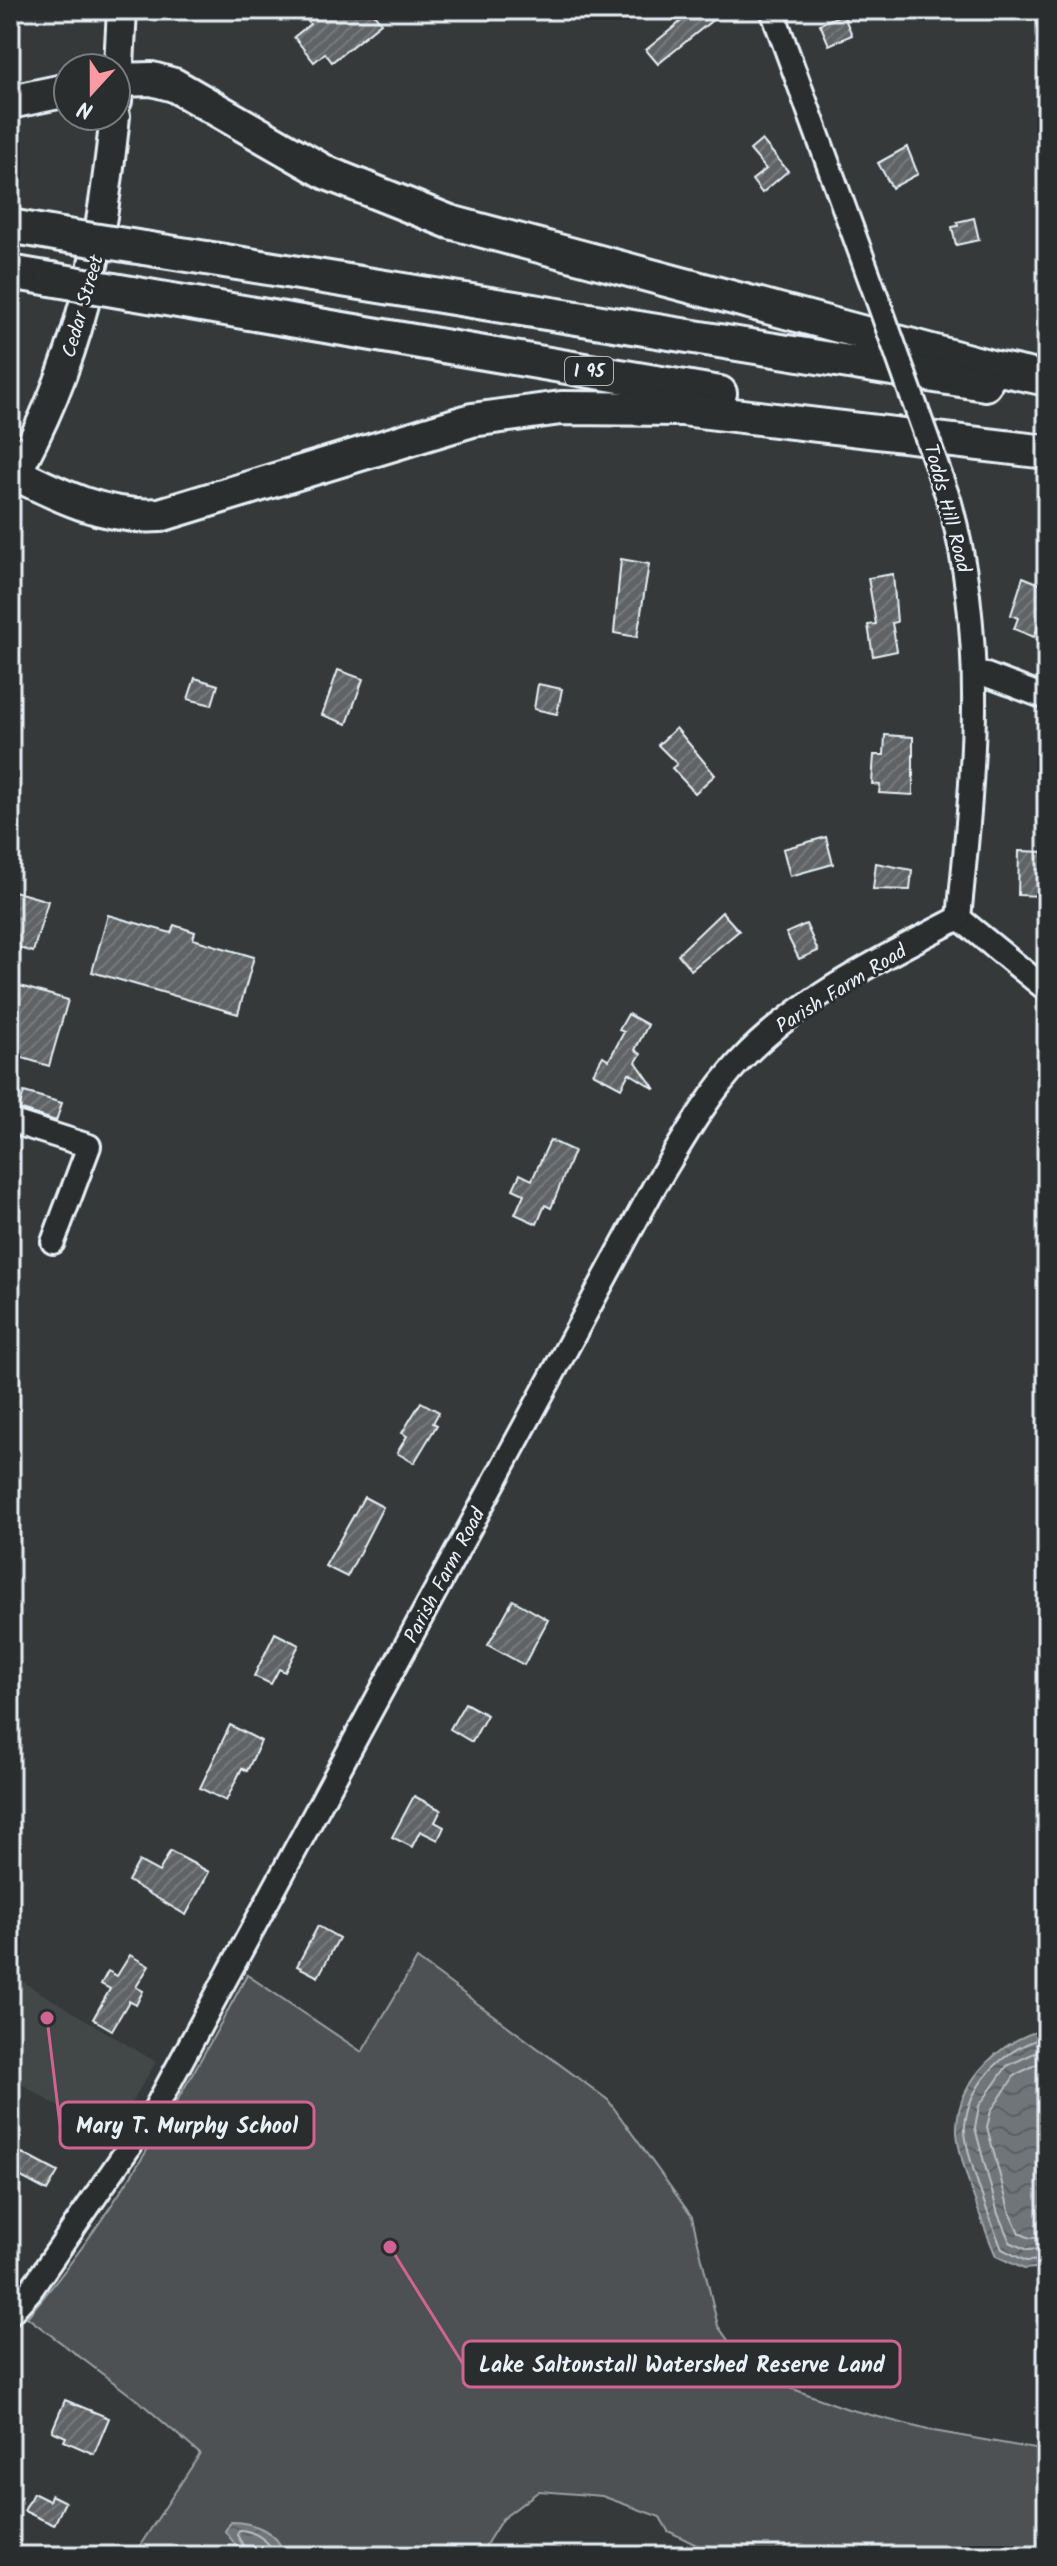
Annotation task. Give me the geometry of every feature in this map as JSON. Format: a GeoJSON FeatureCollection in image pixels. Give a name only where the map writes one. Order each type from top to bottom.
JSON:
{"type":"FeatureCollection","features":[{"type":"Feature","properties":{"kind":"highway"},"geometry":{"type":"LineString","coordinates":[[132,79],[152,79],[174,85],[327,173],[450,222],[918,348],[1047,379]]}},
{"type":"Feature","properties":{"kind":"highway"},"geometry":{"type":"LineString","coordinates":[[10,102],[52,93]]}},
{"type":"Feature","properties":{"kind":"highway"},"geometry":{"type":"LineString","coordinates":[[10,226],[1047,394]]}},
{"type":"Feature","properties":{"kind":"highway","name":"I 95"},"geometry":{"type":"LineString","coordinates":[[10,272],[1047,451]]}},
{"type":"Feature","properties":{"kind":"highway"},"geometry":{"type":"LineString","coordinates":[[12,476],[118,515],[160,515],[472,420],[561,408],[682,409],[1047,451]]}},
{"type":"Feature","properties":{"kind":"main road","name":"Cedar Street"},"geometry":{"type":"LineString","coordinates":[[120,52],[122,10]]}},
{"type":"Feature","properties":{"kind":"main road","name":"Cedar Street"},"geometry":{"type":"LineString","coordinates":[[12,476],[47,412],[81,327],[99,249],[114,132]]}},
{"type":"Feature","properties":{"kind":"street","name":"Todds Hill Road"},"geometry":{"type":"LineString","coordinates":[[772,10],[950,503],[969,594],[976,671],[974,764],[959,918]]}},
{"type":"Feature","properties":{"kind":"street"},"geometry":{"type":"LineString","coordinates":[[976,671],[1047,698]]}},
{"type":"Feature","properties":{"kind":"street"},"geometry":{"type":"LineString","coordinates":[[959,918],[1047,990]]}},
{"type":"Feature","properties":{"kind":"street","name":"Parish Farm Road"},"geometry":{"type":"LineString","coordinates":[[10,2313],[30,2291],[154,2111],[654,1187],[692,1126],[738,1063],[774,1028],[959,918]]}},
{"type":"Feature","properties":{"kind":"street"},"geometry":{"type":"LineString","coordinates":[[10,1121],[89,1146],[53,1242]]}},
{"type":"Feature","properties":{"kind":"shaded area"},"geometry":{"type":"Polygon","coordinates":[[[417,1959],[608,2100],[692,2217],[718,2326],[752,2374],[848,2409],[928,2430],[1047,2451],[1047,2556],[719,2556],[668,2531],[660,2517],[602,2496],[539,2491],[502,2519],[479,2556],[133,2556],[200,2454],[141,2403],[27,2317],[89,2238],[146,2152],[247,1975],[362,2052],[417,1959]]]}},
{"type":"Feature","properties":{"kind":"shaded area"},"geometry":{"type":"Polygon","coordinates":[[[10,1974],[156,2062],[110,2138],[10,2077],[10,1974]]]}},
{"type":"Feature","properties":{"kind":"water"},"geometry":{"type":"Polygon","coordinates":[[[1047,2029],[1047,2267],[1024,2269],[996,2256],[966,2172],[957,2126],[966,2092],[986,2063],[1015,2041],[1047,2029]]]}},
{"type":"Feature","properties":{"kind":"water"},"geometry":{"type":"Polygon","coordinates":[[[231,2522],[264,2530],[277,2541],[284,2556],[244,2556],[225,2531],[231,2522]]]}},
{"type":"Feature","properties":{"kind":"building"},"geometry":{"type":"Polygon","coordinates":[[[299,10],[371,10],[381,23],[332,62],[325,53],[314,62],[294,37],[310,24],[299,10]]]}},
{"type":"Feature","properties":{"kind":"building"},"geometry":{"type":"Polygon","coordinates":[[[695,10],[725,10],[658,64],[646,50],[695,10]]]}},
{"type":"Feature","properties":{"kind":"building"},"geometry":{"type":"Polygon","coordinates":[[[843,14],[852,35],[829,45],[820,24],[843,14]]]}},
{"type":"Feature","properties":{"kind":"building"},"geometry":{"type":"Polygon","coordinates":[[[762,140],[788,171],[762,193],[752,180],[766,169],[750,150],[762,140]]]}},
{"type":"Feature","properties":{"kind":"building"},"geometry":{"type":"Polygon","coordinates":[[[907,147],[918,174],[892,188],[878,163],[907,147]]]}},
{"type":"Feature","properties":{"kind":"building"},"geometry":{"type":"Polygon","coordinates":[[[974,218],[979,240],[956,245],[952,227],[958,226],[957,222],[974,218]]]}},
{"type":"Feature","properties":{"kind":"building"},"geometry":{"type":"Polygon","coordinates":[[[621,559],[649,564],[637,637],[614,633],[621,559]]]}},
{"type":"Feature","properties":{"kind":"building"},"geometry":{"type":"Polygon","coordinates":[[[893,574],[897,622],[892,623],[897,651],[873,656],[868,625],[876,624],[868,578],[893,574]]]}},
{"type":"Feature","properties":{"kind":"building"},"geometry":{"type":"Polygon","coordinates":[[[1023,577],[1047,587],[1047,607],[1034,637],[1014,629],[1018,618],[1011,615],[1023,577]]]}},
{"type":"Feature","properties":{"kind":"building"},"geometry":{"type":"Polygon","coordinates":[[[338,670],[363,679],[347,724],[322,715],[338,670]]]}},
{"type":"Feature","properties":{"kind":"building"},"geometry":{"type":"Polygon","coordinates":[[[195,678],[218,685],[212,705],[188,699],[195,678]]]}},
{"type":"Feature","properties":{"kind":"building"},"geometry":{"type":"Polygon","coordinates":[[[538,684],[562,689],[557,714],[534,709],[538,684]]]}},
{"type":"Feature","properties":{"kind":"building"},"geometry":{"type":"Polygon","coordinates":[[[676,728],[715,775],[695,793],[672,768],[677,764],[658,745],[676,728]]]}},
{"type":"Feature","properties":{"kind":"building"},"geometry":{"type":"Polygon","coordinates":[[[885,735],[913,737],[913,795],[879,793],[880,785],[872,784],[874,755],[884,755],[885,735]]]}},
{"type":"Feature","properties":{"kind":"building"},"geometry":{"type":"Polygon","coordinates":[[[826,837],[833,864],[790,876],[783,849],[826,837]]]}},
{"type":"Feature","properties":{"kind":"building"},"geometry":{"type":"Polygon","coordinates":[[[1019,851],[1047,852],[1043,896],[1018,895],[1019,851]]]}},
{"type":"Feature","properties":{"kind":"building"},"geometry":{"type":"Polygon","coordinates":[[[876,863],[912,870],[910,890],[873,889],[876,863]]]}},
{"type":"Feature","properties":{"kind":"building"},"geometry":{"type":"Polygon","coordinates":[[[10,890],[48,901],[33,952],[10,945],[10,890]]]}},
{"type":"Feature","properties":{"kind":"building"},"geometry":{"type":"Polygon","coordinates":[[[722,912],[739,931],[691,970],[678,954],[722,912]]]}},
{"type":"Feature","properties":{"kind":"building"},"geometry":{"type":"Polygon","coordinates":[[[108,915],[171,933],[174,925],[195,932],[193,939],[254,957],[238,1014],[92,972],[108,915]]]}},
{"type":"Feature","properties":{"kind":"building"},"geometry":{"type":"Polygon","coordinates":[[[806,924],[818,951],[799,959],[786,933],[806,924]]]}},
{"type":"Feature","properties":{"kind":"building"},"geometry":{"type":"Polygon","coordinates":[[[10,983],[68,1000],[49,1066],[10,1054],[10,983]]]}},
{"type":"Feature","properties":{"kind":"building"},"geometry":{"type":"Polygon","coordinates":[[[628,1014],[648,1025],[635,1050],[641,1054],[636,1062],[655,1089],[629,1073],[621,1088],[593,1073],[603,1056],[609,1060],[624,1032],[619,1030],[628,1014]]]}},
{"type":"Feature","properties":{"kind":"building"},"geometry":{"type":"Polygon","coordinates":[[[24,1092],[62,1103],[56,1121],[19,1109],[24,1092]]]}},
{"type":"Feature","properties":{"kind":"building"},"geometry":{"type":"Polygon","coordinates":[[[550,1140],[574,1151],[551,1208],[545,1205],[537,1224],[515,1214],[524,1194],[513,1189],[520,1174],[532,1180],[550,1140]]]}},
{"type":"Feature","properties":{"kind":"building"},"geometry":{"type":"Polygon","coordinates":[[[421,1402],[439,1412],[433,1423],[437,1425],[414,1463],[397,1453],[407,1436],[402,1433],[421,1402]]]}},
{"type":"Feature","properties":{"kind":"building"},"geometry":{"type":"Polygon","coordinates":[[[364,1497],[383,1507],[347,1577],[325,1566],[364,1497]]]}},
{"type":"Feature","properties":{"kind":"building"},"geometry":{"type":"Polygon","coordinates":[[[513,1600],[548,1620],[524,1665],[488,1645],[513,1600]]]}},
{"type":"Feature","properties":{"kind":"building"},"geometry":{"type":"Polygon","coordinates":[[[275,1633],[299,1645],[285,1672],[279,1669],[271,1684],[254,1676],[275,1633]]]}},
{"type":"Feature","properties":{"kind":"building"},"geometry":{"type":"Polygon","coordinates":[[[465,1703],[487,1715],[472,1742],[450,1729],[465,1703]]]}},
{"type":"Feature","properties":{"kind":"building"},"geometry":{"type":"Polygon","coordinates":[[[230,1725],[261,1741],[247,1771],[242,1768],[226,1801],[200,1788],[230,1725]]]}},
{"type":"Feature","properties":{"kind":"building"},"geometry":{"type":"Polygon","coordinates":[[[414,1796],[441,1810],[435,1822],[444,1827],[438,1840],[420,1831],[412,1847],[392,1837],[414,1796]]]}},
{"type":"Feature","properties":{"kind":"building"},"geometry":{"type":"Polygon","coordinates":[[[170,1851],[209,1872],[186,1915],[128,1881],[139,1861],[159,1872],[170,1851]]]}},
{"type":"Feature","properties":{"kind":"building"},"geometry":{"type":"Polygon","coordinates":[[[318,1926],[339,1938],[318,1977],[297,1966],[318,1926]]]}},
{"type":"Feature","properties":{"kind":"building"},"geometry":{"type":"Polygon","coordinates":[[[130,1955],[149,1966],[136,1987],[143,1991],[136,2005],[129,2001],[112,2030],[93,2019],[110,1989],[101,1984],[108,1971],[117,1976],[130,1955]]]}},
{"type":"Feature","properties":{"kind":"building"},"geometry":{"type":"Polygon","coordinates":[[[22,2153],[58,2172],[47,2191],[12,2172],[22,2153]]]}},
{"type":"Feature","properties":{"kind":"building"},"geometry":{"type":"Polygon","coordinates":[[[65,2400],[109,2418],[94,2454],[64,2441],[66,2437],[52,2431],[65,2400]]]}},
{"type":"Feature","properties":{"kind":"building"},"geometry":{"type":"Polygon","coordinates":[[[33,2493],[49,2501],[51,2495],[65,2502],[54,2525],[24,2511],[33,2493]]]}},
{"type":"Feature","properties":{"kind":"place","name":"Mary T. Murphy School"},"geometry":{"type":"Point","coordinates":[47,2018]}},
{"type":"Feature","properties":{"kind":"place","name":"Lake Saltonstall Watershed Reserve Land"},"geometry":{"type":"Point","coordinates":[390,2247]}}]}
